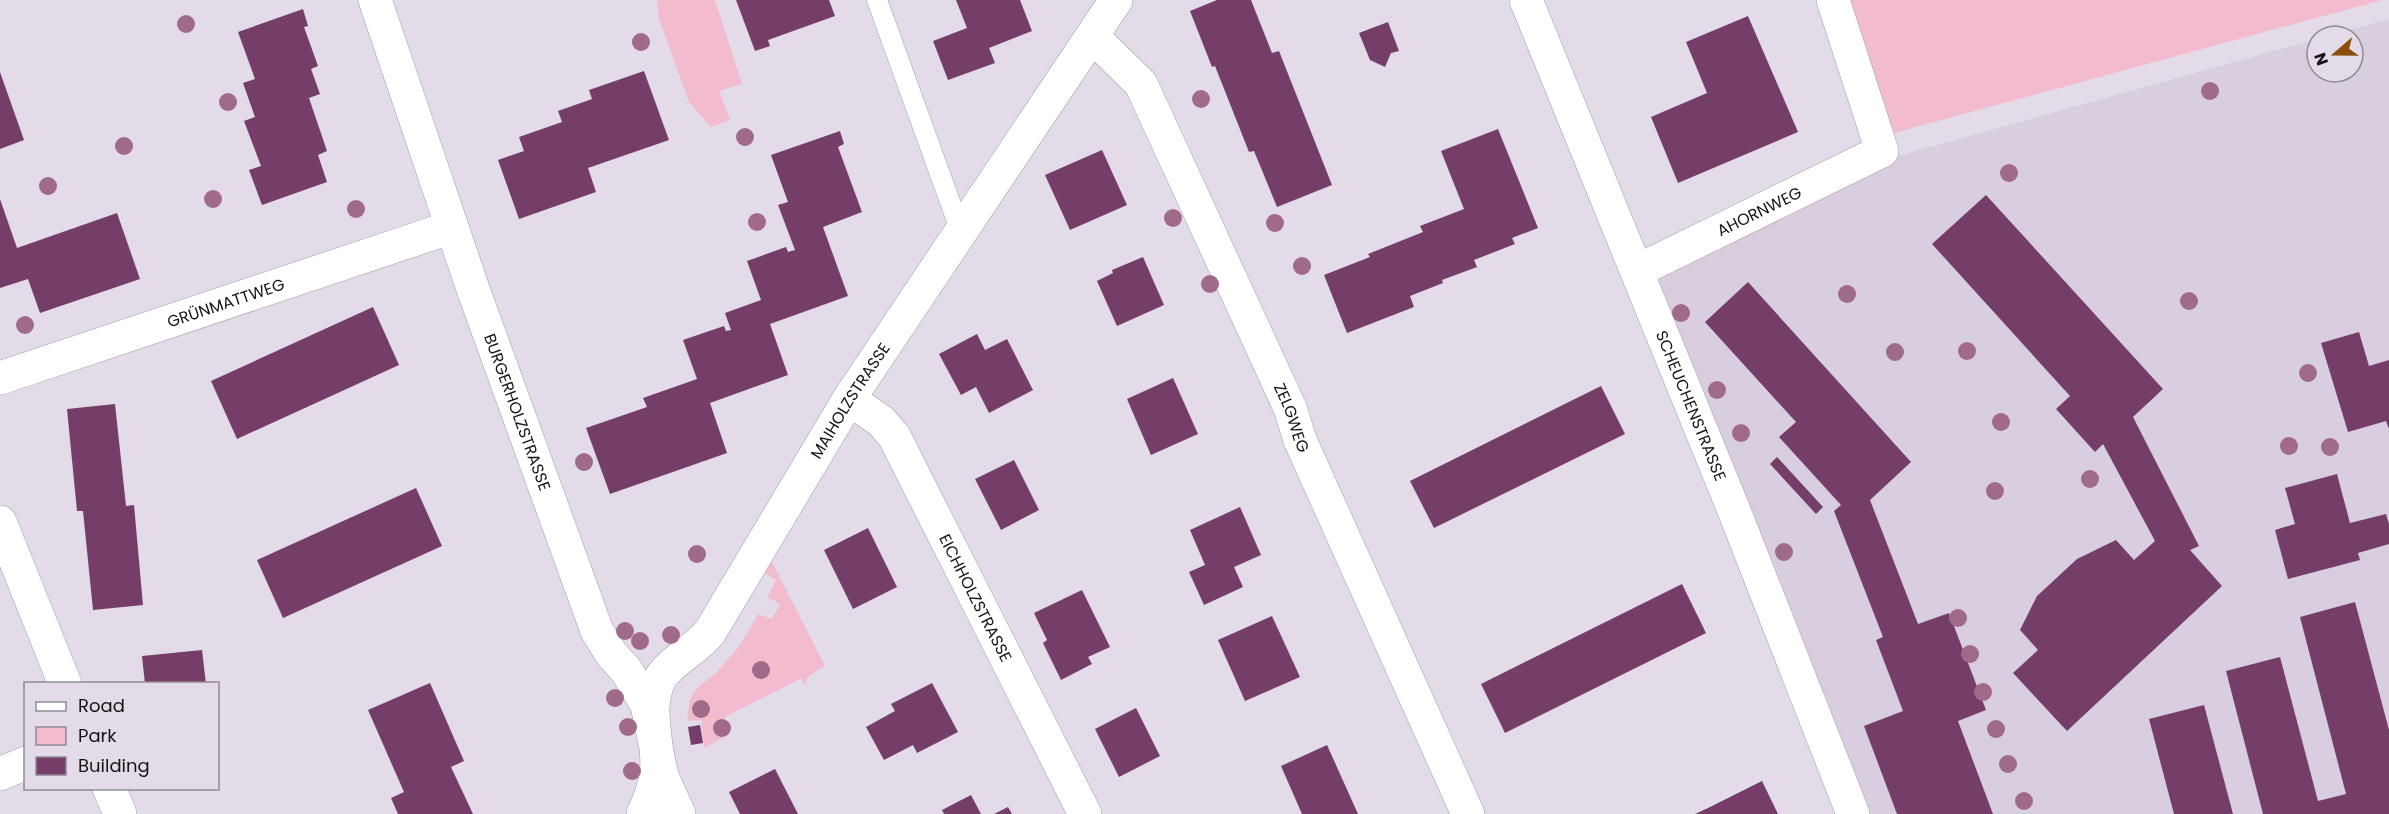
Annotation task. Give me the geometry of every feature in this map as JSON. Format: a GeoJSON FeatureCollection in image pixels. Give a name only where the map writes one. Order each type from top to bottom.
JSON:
{"type":"FeatureCollection","features":[{"type":"Feature","properties":{"kind":"street","name":"BURGERHOLZSTRASSE"},"geometry":{"type":"LineString","coordinates":[[375,0],[429,153],[452,227],[597,631],[612,656],[626,670],[647,705],[662,776],[679,814]]}},
{"type":"Feature","properties":{"kind":"street","name":"MAIHOLZSTRASSE"},"geometry":{"type":"LineString","coordinates":[[643,814],[652,796],[657,774],[652,726],[654,698],[660,679],[670,667],[700,645],[710,632],[849,399],[1116,0]]}},
{"type":"Feature","properties":{"kind":"street","name":"SCHEUCHENSTRASSE"},"geometry":{"type":"LineString","coordinates":[[1526,0],[1762,582],[1853,814]]}},
{"type":"Feature","properties":{"kind":"street","name":"AHORNWEG"},"geometry":{"type":"LineString","coordinates":[[1637,271],[1882,152],[1833,0]]}},
{"type":"Feature","properties":{"kind":"street","name":"ZELGWEG"},"geometry":{"type":"LineString","coordinates":[[1092,36],[1141,84],[1290,408],[1300,440],[1468,814]]}},
{"type":"Feature","properties":{"kind":"street","name":"GRÜNMATTWEG"},"geometry":{"type":"LineString","coordinates":[[0,378],[452,227]]}},
{"type":"Feature","properties":{"kind":"street","name":"EICHHOLZSTRASSE"},"geometry":{"type":"LineString","coordinates":[[849,399],[881,421],[894,436],[1085,814]]}},
{"type":"Feature","properties":{"kind":"street"},"geometry":{"type":"LineString","coordinates":[[0,522],[64,682]]}},
{"type":"Feature","properties":{"kind":"street"},"geometry":{"type":"LineString","coordinates":[[0,774],[24,764]]}},
{"type":"Feature","properties":{"kind":"street"},"geometry":{"type":"LineString","coordinates":[[109,790],[120,814]]}},
{"type":"Feature","properties":{"kind":"lane"},"geometry":{"type":"LineString","coordinates":[[877,0],[961,232]]}},
{"type":"Feature","properties":{"kind":"shaded area"},"geometry":{"type":"Polygon","coordinates":[[[2389,19],[2389,814],[1865,814],[1650,274],[1880,161],[2305,42],[2305,84],[2365,84],[2365,26],[2389,19]]]}},
{"type":"Feature","properties":{"kind":"green space"},"geometry":{"type":"Polygon","coordinates":[[[657,0],[715,0],[742,84],[719,91],[730,120],[711,127],[689,102],[659,19],[657,0]]]}},
{"type":"Feature","properties":{"kind":"green space"},"geometry":{"type":"Polygon","coordinates":[[[1848,0],[2382,0],[1894,133],[1848,0]]]}},
{"type":"Feature","properties":{"kind":"green space"},"geometry":{"type":"Polygon","coordinates":[[[772,562],[825,666],[809,676],[804,685],[802,678],[725,717],[724,737],[704,748],[701,720],[687,721],[690,699],[698,687],[716,673],[741,644],[758,614],[772,619],[780,604],[768,597],[776,580],[765,573],[772,562]]]}},
{"type":"Feature","properties":{"kind":"building"},"geometry":{"type":"Polygon","coordinates":[[[736,0],[829,0],[835,16],[768,40],[770,46],[755,51],[736,0]]]}},
{"type":"Feature","properties":{"kind":"building"},"geometry":{"type":"Polygon","coordinates":[[[956,0],[1020,0],[1032,31],[989,48],[995,63],[948,80],[933,41],[967,28],[956,0]]]}},
{"type":"Feature","properties":{"kind":"building"},"geometry":{"type":"Polygon","coordinates":[[[1217,0],[1251,0],[1272,53],[1279,51],[1332,185],[1277,207],[1254,151],[1249,152],[1215,66],[1212,67],[1190,11],[1217,0]]]}},
{"type":"Feature","properties":{"kind":"building"},"geometry":{"type":"Polygon","coordinates":[[[303,9],[308,26],[304,27],[318,66],[311,69],[320,94],[309,98],[327,151],[318,155],[327,182],[262,205],[249,170],[261,166],[244,121],[255,117],[243,83],[255,79],[238,32],[303,9]]]}},
{"type":"Feature","properties":{"kind":"building"},"geometry":{"type":"Polygon","coordinates":[[[1748,16],[1798,132],[1678,183],[1651,117],[1707,93],[1686,42],[1748,16]]]}},
{"type":"Feature","properties":{"kind":"building"},"geometry":{"type":"Polygon","coordinates":[[[1388,22],[1399,51],[1391,53],[1385,67],[1370,60],[1359,33],[1388,22]]]}},
{"type":"Feature","properties":{"kind":"building"},"geometry":{"type":"Polygon","coordinates":[[[644,71],[669,140],[588,168],[596,192],[519,219],[498,160],[524,151],[519,137],[562,122],[558,111],[592,99],[589,90],[644,71]]]}},
{"type":"Feature","properties":{"kind":"building"},"geometry":{"type":"Polygon","coordinates":[[[0,72],[24,140],[0,149],[0,72]]]}},
{"type":"Feature","properties":{"kind":"building"},"geometry":{"type":"Polygon","coordinates":[[[1498,129],[1538,228],[1512,238],[1515,244],[1474,260],[1477,267],[1442,280],[1443,283],[1410,296],[1414,307],[1347,333],[1324,275],[1370,257],[1368,254],[1423,232],[1420,226],[1464,209],[1441,151],[1498,129]]]}},
{"type":"Feature","properties":{"kind":"building"},"geometry":{"type":"Polygon","coordinates":[[[840,131],[844,144],[838,147],[862,212],[823,227],[848,296],[770,324],[788,375],[710,403],[727,453],[610,494],[586,428],[647,407],[643,398],[697,379],[683,340],[724,326],[726,331],[731,330],[725,313],[761,300],[747,261],[786,247],[788,252],[795,250],[778,205],[788,202],[771,155],[840,131]]]}},
{"type":"Feature","properties":{"kind":"building"},"geometry":{"type":"Polygon","coordinates":[[[1102,150],[1127,205],[1070,230],[1045,175],[1102,150]]]}},
{"type":"Feature","properties":{"kind":"building"},"geometry":{"type":"Polygon","coordinates":[[[1986,195],[2163,389],[2133,417],[2199,546],[2190,550],[2222,586],[2067,731],[2013,673],[2038,650],[2020,630],[2037,596],[2077,559],[2116,540],[2134,560],[2155,541],[2103,444],[2095,452],[2056,409],[2070,396],[1932,244],[1986,195]]]}},
{"type":"Feature","properties":{"kind":"building"},"geometry":{"type":"Polygon","coordinates":[[[0,199],[17,248],[117,213],[140,279],[40,313],[28,279],[0,288],[0,199]]]}},
{"type":"Feature","properties":{"kind":"building"},"geometry":{"type":"Polygon","coordinates":[[[1143,257],[1164,305],[1117,326],[1097,281],[1113,273],[1112,270],[1143,257]]]}},
{"type":"Feature","properties":{"kind":"building"},"geometry":{"type":"Polygon","coordinates":[[[1748,282],[1911,462],[1870,500],[1918,624],[1949,613],[1986,710],[1958,721],[1993,814],[1897,814],[1864,726],[1903,711],[1876,640],[1883,637],[1834,511],[1841,505],[1779,437],[1796,422],[1705,322],[1748,282]]]}},
{"type":"Feature","properties":{"kind":"building"},"geometry":{"type":"Polygon","coordinates":[[[373,307],[399,365],[237,439],[211,381],[373,307]]]}},
{"type":"Feature","properties":{"kind":"building"},"geometry":{"type":"Polygon","coordinates":[[[2359,332],[2369,366],[2389,360],[2389,429],[2386,421],[2348,432],[2321,343],[2359,332]]]}},
{"type":"Feature","properties":{"kind":"building"},"geometry":{"type":"Polygon","coordinates":[[[977,334],[985,350],[1007,339],[1033,390],[989,413],[976,387],[961,395],[939,354],[977,334]]]}},
{"type":"Feature","properties":{"kind":"building"},"geometry":{"type":"Polygon","coordinates":[[[1173,378],[1198,434],[1151,455],[1127,399],[1173,378]]]}},
{"type":"Feature","properties":{"kind":"building"},"geometry":{"type":"Polygon","coordinates":[[[1601,386],[1625,434],[1434,528],[1410,481],[1601,386]]]}},
{"type":"Feature","properties":{"kind":"building"},"geometry":{"type":"Polygon","coordinates":[[[115,404],[126,506],[134,505],[143,605],[93,610],[83,511],[77,511],[67,409],[115,404]]]}},
{"type":"Feature","properties":{"kind":"building"},"geometry":{"type":"Polygon","coordinates":[[[1777,457],[1823,507],[1816,514],[1770,464],[1777,457]]]}},
{"type":"Feature","properties":{"kind":"building"},"geometry":{"type":"Polygon","coordinates":[[[1014,460],[1039,510],[1001,530],[975,479],[1014,460]]]}},
{"type":"Feature","properties":{"kind":"building"},"geometry":{"type":"Polygon","coordinates":[[[2337,474],[2350,523],[2386,514],[2389,524],[2389,544],[2358,553],[2360,560],[2288,579],[2275,530],[2295,524],[2285,488],[2337,474]]]}},
{"type":"Feature","properties":{"kind":"building"},"geometry":{"type":"Polygon","coordinates":[[[416,488],[442,546],[283,618],[257,560],[416,488]]]}},
{"type":"Feature","properties":{"kind":"building"},"geometry":{"type":"Polygon","coordinates":[[[1240,507],[1261,555],[1234,567],[1243,587],[1204,605],[1189,572],[1205,565],[1190,530],[1240,507]]]}},
{"type":"Feature","properties":{"kind":"building"},"geometry":{"type":"Polygon","coordinates":[[[868,528],[897,587],[853,609],[824,550],[868,528]]]}},
{"type":"Feature","properties":{"kind":"building"},"geometry":{"type":"Polygon","coordinates":[[[1682,584],[1706,633],[1505,733],[1481,684],[1682,584]]]}},
{"type":"Feature","properties":{"kind":"building"},"geometry":{"type":"Polygon","coordinates":[[[1082,590],[1110,647],[1088,657],[1092,664],[1061,680],[1043,643],[1047,640],[1034,613],[1082,590]]]}},
{"type":"Feature","properties":{"kind":"building"},"geometry":{"type":"Polygon","coordinates":[[[2355,602],[2389,730],[2389,814],[2263,814],[2226,671],[2280,657],[2318,801],[2346,794],[2300,617],[2355,602]]]}},
{"type":"Feature","properties":{"kind":"building"},"geometry":{"type":"Polygon","coordinates":[[[1272,616],[1300,677],[1245,701],[1218,640],[1272,616]]]}},
{"type":"Feature","properties":{"kind":"building"},"geometry":{"type":"Polygon","coordinates":[[[202,650],[206,682],[145,682],[142,656],[202,650]]]}},
{"type":"Feature","properties":{"kind":"building"},"geometry":{"type":"Polygon","coordinates":[[[430,683],[464,761],[451,767],[473,814],[398,814],[391,798],[404,792],[368,710],[430,683]]]}},
{"type":"Feature","properties":{"kind":"building"},"geometry":{"type":"Polygon","coordinates":[[[932,683],[958,732],[917,753],[913,745],[884,760],[866,727],[895,711],[891,704],[932,683]]]}},
{"type":"Feature","properties":{"kind":"building"},"geometry":{"type":"Polygon","coordinates":[[[2204,705],[2233,814],[2174,814],[2149,719],[2204,705]]]}},
{"type":"Feature","properties":{"kind":"building"},"geometry":{"type":"Polygon","coordinates":[[[1136,708],[1160,756],[1119,777],[1095,729],[1136,708]]]}},
{"type":"Feature","properties":{"kind":"building"},"geometry":{"type":"Polygon","coordinates":[[[700,725],[703,743],[691,745],[688,727],[700,725]]]}},
{"type":"Feature","properties":{"kind":"building"},"geometry":{"type":"Polygon","coordinates":[[[1327,745],[1358,814],[1302,814],[1281,766],[1327,745]]]}},
{"type":"Feature","properties":{"kind":"building"},"geometry":{"type":"Polygon","coordinates":[[[775,769],[798,814],[740,814],[729,792],[775,769]]]}},
{"type":"Feature","properties":{"kind":"building"},"geometry":{"type":"Polygon","coordinates":[[[1762,781],[1778,814],[1695,814],[1708,808],[1762,781]]]}},
{"type":"Feature","properties":{"kind":"building"},"geometry":{"type":"Polygon","coordinates":[[[971,795],[981,814],[944,814],[942,810],[971,795]]]}},
{"type":"Feature","properties":{"kind":"building"},"geometry":{"type":"Polygon","coordinates":[[[1008,807],[1012,814],[994,814],[1008,807]]]}}]}
